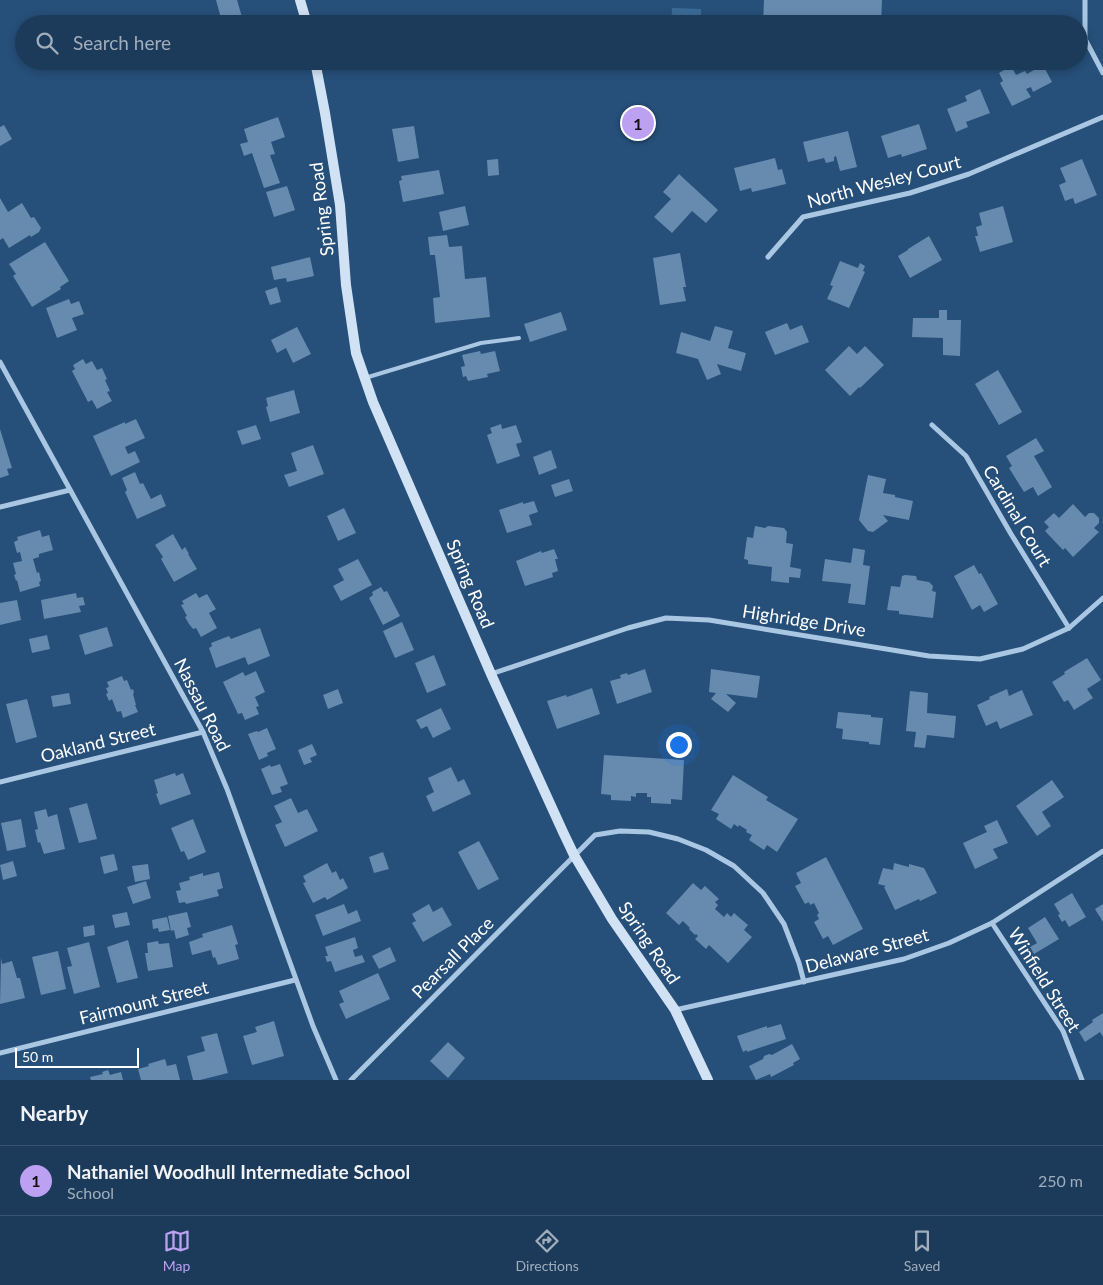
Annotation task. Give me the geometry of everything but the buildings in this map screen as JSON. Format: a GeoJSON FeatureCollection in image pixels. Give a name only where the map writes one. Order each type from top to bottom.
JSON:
{"type":"FeatureCollection","features":[{"type":"Feature","properties":{"kind":"main road"},"geometry":{"type":"LineString","coordinates":[[300,0],[304,15]]}},
{"type":"Feature","properties":{"kind":"main road","name":"Spring Road"},"geometry":{"type":"LineString","coordinates":[[317,70],[326,113],[340,205],[346,285],[356,352],[381,420],[491,674],[574,855],[612,919],[675,1010],[708,1080]]}},
{"type":"Feature","properties":{"kind":"street"},"geometry":{"type":"LineString","coordinates":[[1085,0],[1085,15]]}},
{"type":"Feature","properties":{"kind":"street"},"geometry":{"type":"LineString","coordinates":[[1088,43],[1103,73]]}},
{"type":"Feature","properties":{"kind":"street","name":"North Wesley Court"},"geometry":{"type":"LineString","coordinates":[[768,257],[803,217],[910,193],[969,174],[1103,117]]}},
{"type":"Feature","properties":{"kind":"street","name":"Nassau Road"},"geometry":{"type":"LineString","coordinates":[[0,362],[203,732],[227,789],[295,980],[336,1080]]}},
{"type":"Feature","properties":{"kind":"street","name":"Cardinal Court"},"geometry":{"type":"LineString","coordinates":[[932,425],[966,456],[1069,628]]}},
{"type":"Feature","properties":{"kind":"street"},"geometry":{"type":"LineString","coordinates":[[0,507],[70,490]]}},
{"type":"Feature","properties":{"kind":"street","name":"Highridge Drive"},"geometry":{"type":"LineString","coordinates":[[491,674],[628,628],[666,618],[709,620],[930,656],[980,659],[1023,649],[1069,628],[1103,598]]}},
{"type":"Feature","properties":{"kind":"street","name":"Oakland Street"},"geometry":{"type":"LineString","coordinates":[[0,782],[203,732]]}},
{"type":"Feature","properties":{"kind":"street","name":"Pearsall Place"},"geometry":{"type":"LineString","coordinates":[[351,1080],[595,835],[620,831],[649,832],[678,839],[706,850],[734,866],[763,893],[784,924],[804,982]]}},
{"type":"Feature","properties":{"kind":"street","name":"Delaware Street"},"geometry":{"type":"LineString","coordinates":[[675,1010],[904,959],[949,943],[992,923],[1103,851]]}},
{"type":"Feature","properties":{"kind":"street","name":"Winfield Street"},"geometry":{"type":"LineString","coordinates":[[992,923],[1063,1031],[1082,1080]]}},
{"type":"Feature","properties":{"kind":"street","name":"Fairmount Street"},"geometry":{"type":"LineString","coordinates":[[0,1053],[295,980]]}},
{"type":"Feature","properties":{"kind":"lane"},"geometry":{"type":"LineString","coordinates":[[365,378],[481,343],[519,338]]}},
{"type":"Feature","properties":{"kind":"shaded area"},"geometry":{"type":"Polygon","coordinates":[[[672,8],[701,9],[701,15],[672,15],[672,8]]]}},
{"type":"Feature","properties":{"kind":"place","name":"Nathaniel Woodhull Intermediate School"},"geometry":{"type":"Point","coordinates":[638,123]}}]}
